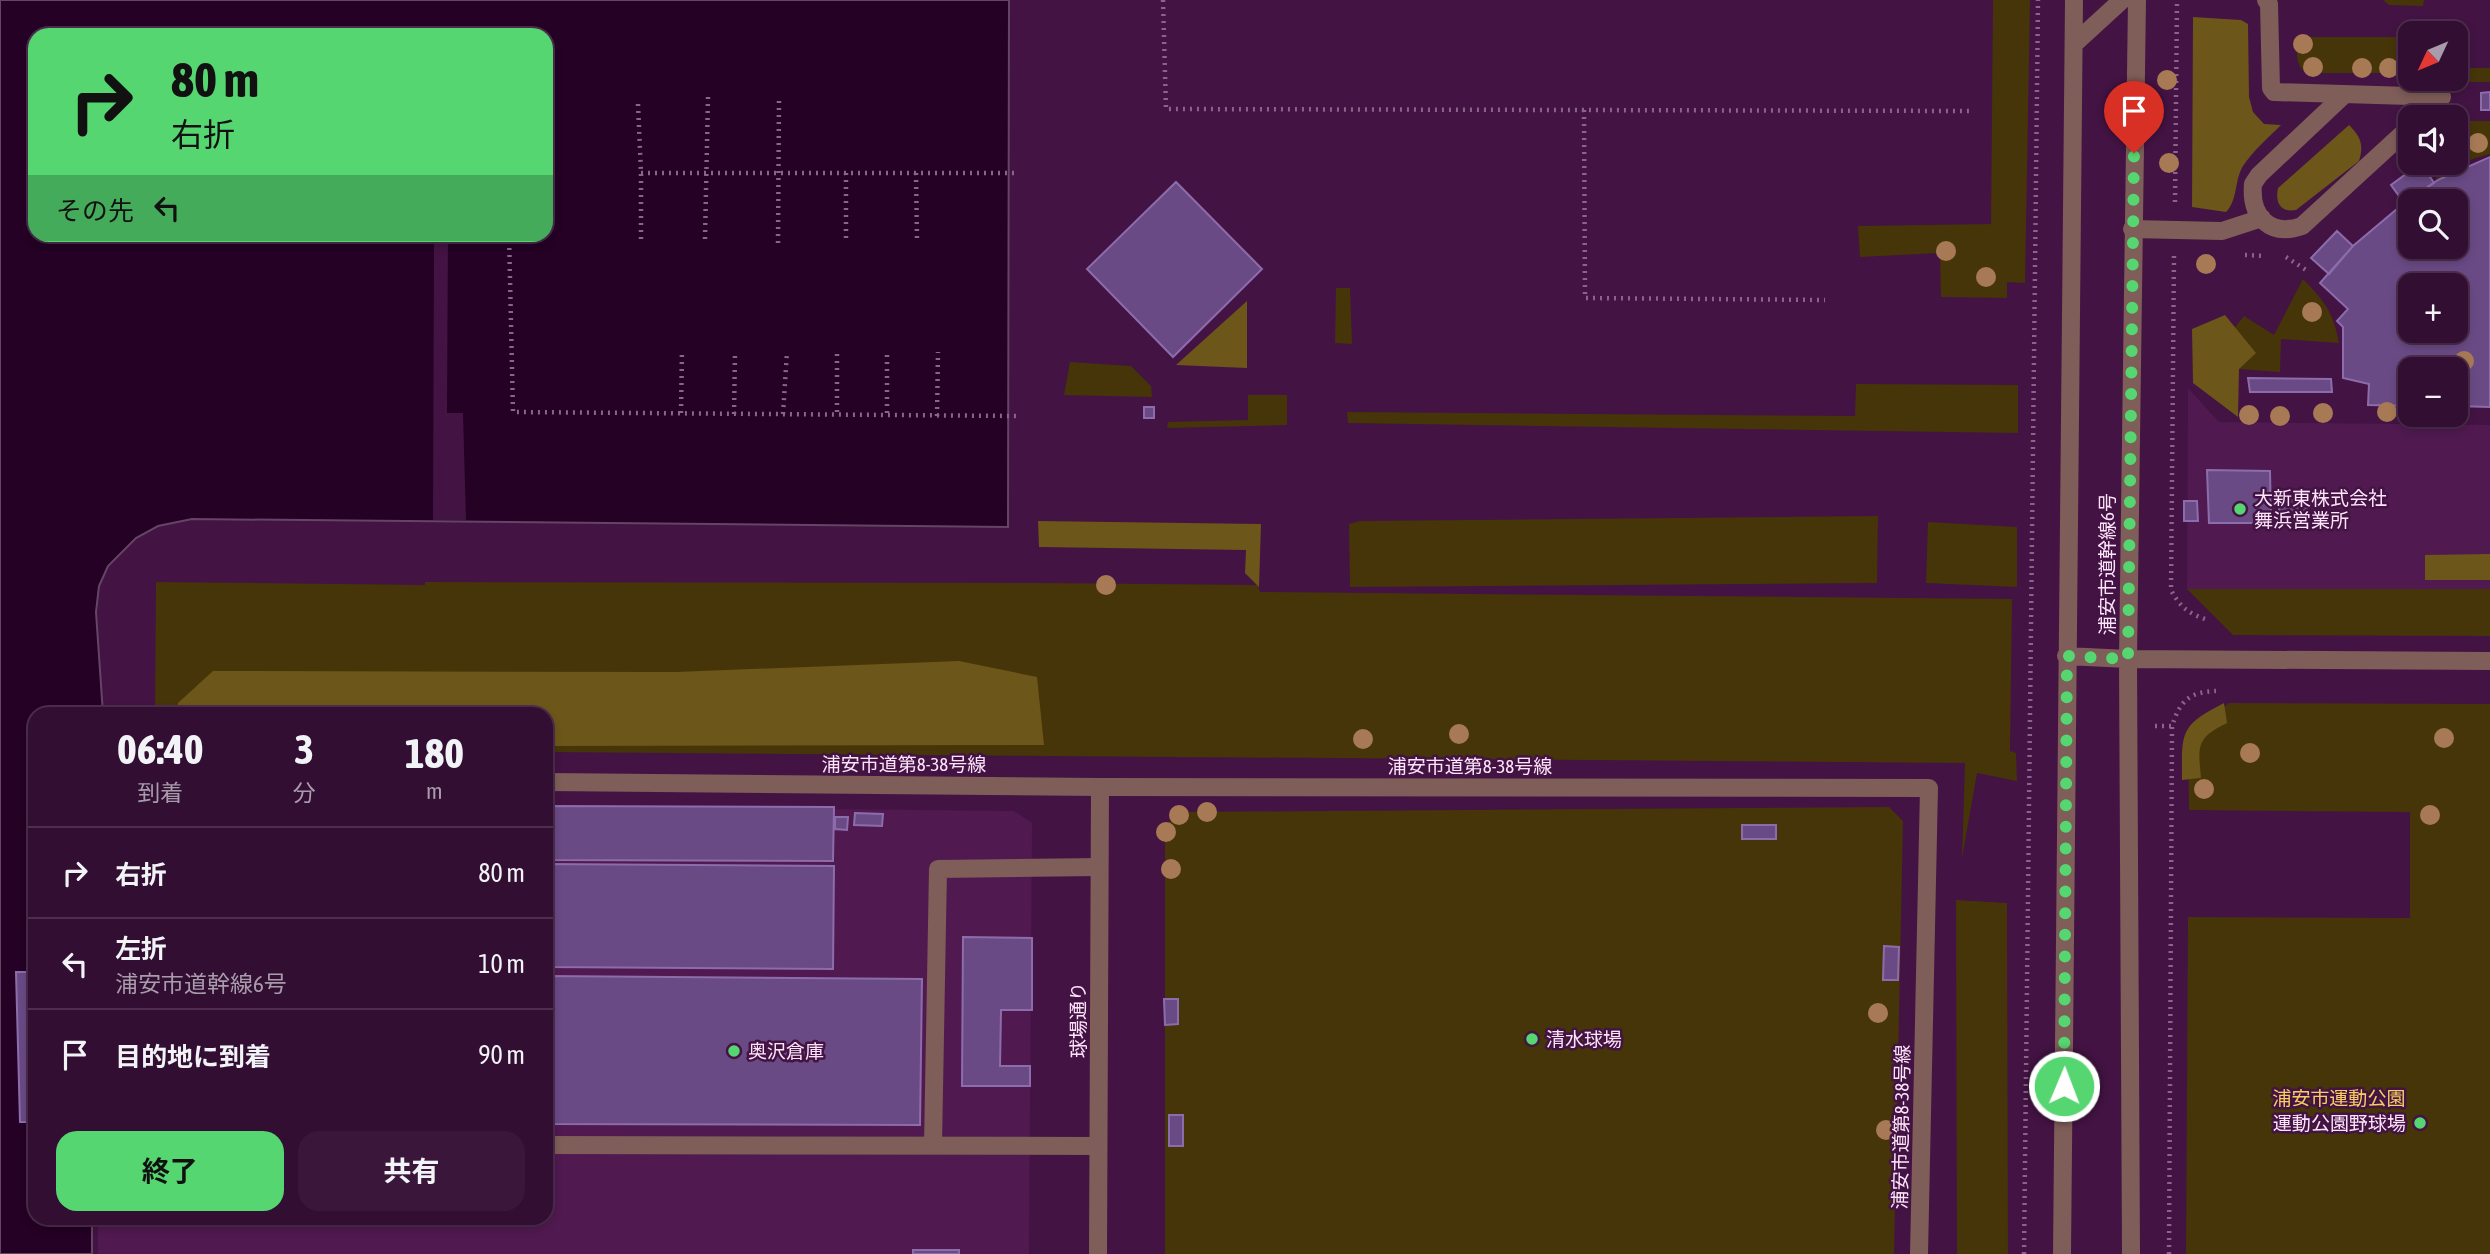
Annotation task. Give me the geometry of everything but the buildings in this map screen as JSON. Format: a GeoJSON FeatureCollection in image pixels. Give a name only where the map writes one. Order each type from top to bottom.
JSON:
{"type":"FeatureCollection","features":[{"type":"Feature","properties":{"kind":"street","name":"浦安市道幹線6号"},"geometry":{"type":"LineString","coordinates":[[2062,1254],[2074,0]]}},
{"type":"Feature","properties":{"kind":"street"},"geometry":{"type":"LineString","coordinates":[[2074,44],[2112,6],[2122,0]]}},
{"type":"Feature","properties":{"kind":"street","name":"浦安市道幹線6号"},"geometry":{"type":"LineString","coordinates":[[2131,1254],[2128,659],[2137,0]]}},
{"type":"Feature","properties":{"kind":"street"},"geometry":{"type":"LineString","coordinates":[[2266,0],[2269,4],[2271,88],[2274,92],[2442,97],[2433,105]]}},
{"type":"Feature","properties":{"kind":"street"},"geometry":{"type":"LineString","coordinates":[[2344,95],[2259,175],[2253,184],[2255,205],[2268,225],[2279,230],[2302,226],[2398,138]]}},
{"type":"Feature","properties":{"kind":"street"},"geometry":{"type":"LineString","coordinates":[[2132,229],[2222,231],[2262,218]]}},
{"type":"Feature","properties":{"kind":"street"},"geometry":{"type":"LineString","coordinates":[[2067,656],[2128,659],[2490,661]]}},
{"type":"Feature","properties":{"kind":"street","name":"浦安市道第8-38号線"},"geometry":{"type":"LineString","coordinates":[[553,782],[1100,787],[1929,788],[1919,1254]]}},
{"type":"Feature","properties":{"kind":"street","name":"球場通り"},"geometry":{"type":"LineString","coordinates":[[1098,1254],[1100,787]]}},
{"type":"Feature","properties":{"kind":"street"},"geometry":{"type":"LineString","coordinates":[[933,1145],[938,869],[1100,867]]}},
{"type":"Feature","properties":{"kind":"street"},"geometry":{"type":"LineString","coordinates":[[553,1145],[1098,1146]]}},
{"type":"Feature","properties":{"kind":"path"},"geometry":{"type":"LineString","coordinates":[[1163,0],[1166,109],[1970,111]]}},
{"type":"Feature","properties":{"kind":"path"},"geometry":{"type":"LineString","coordinates":[[2024,1254],[2038,0]]}},
{"type":"Feature","properties":{"kind":"path"},"geometry":{"type":"LineString","coordinates":[[2177,0],[2171,590],[2178,604],[2189,614],[2205,619]]}},
{"type":"Feature","properties":{"kind":"path"},"geometry":{"type":"LineString","coordinates":[[705,239],[708,96]]}},
{"type":"Feature","properties":{"kind":"path"},"geometry":{"type":"LineString","coordinates":[[778,243],[779,97]]}},
{"type":"Feature","properties":{"kind":"path"},"geometry":{"type":"LineString","coordinates":[[638,104],[641,244]]}},
{"type":"Feature","properties":{"kind":"path"},"geometry":{"type":"LineString","coordinates":[[1584,110],[1585,298],[1825,300]]}},
{"type":"Feature","properties":{"kind":"path"},"geometry":{"type":"LineString","coordinates":[[641,173],[1016,173]]}},
{"type":"Feature","properties":{"kind":"path"},"geometry":{"type":"LineString","coordinates":[[846,173],[846,240]]}},
{"type":"Feature","properties":{"kind":"path"},"geometry":{"type":"LineString","coordinates":[[916,173],[916,241]]}},
{"type":"Feature","properties":{"kind":"path"},"geometry":{"type":"LineString","coordinates":[[509,242],[513,412],[1016,416]]}},
{"type":"Feature","properties":{"kind":"path"},"geometry":{"type":"LineString","coordinates":[[681,413],[682,350]]}},
{"type":"Feature","properties":{"kind":"path"},"geometry":{"type":"LineString","coordinates":[[783,414],[787,352]]}},
{"type":"Feature","properties":{"kind":"path"},"geometry":{"type":"LineString","coordinates":[[937,415],[938,352]]}},
{"type":"Feature","properties":{"kind":"path"},"geometry":{"type":"LineString","coordinates":[[734,414],[735,353]]}},
{"type":"Feature","properties":{"kind":"path"},"geometry":{"type":"LineString","coordinates":[[837,354],[837,415]]}},
{"type":"Feature","properties":{"kind":"path"},"geometry":{"type":"LineString","coordinates":[[887,355],[887,415]]}},
{"type":"Feature","properties":{"kind":"path"},"geometry":{"type":"LineString","coordinates":[[2169,1254],[2172,726],[2178,708],[2185,700],[2202,691],[2225,691]]}},
{"type":"Feature","properties":{"kind":"shaded area"},"geometry":{"type":"Polygon","coordinates":[[[0,0],[1009,0],[1008,527],[192,519],[158,526],[136,538],[108,566],[99,586],[96,612],[103,707],[28,707],[28,1225],[92,1225],[92,1254],[0,1254],[0,0]]]}},
{"type":"Feature","properties":{"kind":"shaded area"},"geometry":{"type":"Polygon","coordinates":[[[2193,17],[2241,20],[2248,24],[2249,97],[2253,112],[2264,124],[2281,125],[2243,166],[2232,202],[2226,212],[2192,207],[2193,17]]]}},
{"type":"Feature","properties":{"kind":"shaded area"},"geometry":{"type":"Polygon","coordinates":[[[2349,125],[2360,142],[2359,161],[2296,210],[2282,208],[2277,198],[2278,188],[2349,125]]]}},
{"type":"Feature","properties":{"kind":"shaded area"},"geometry":{"type":"Polygon","coordinates":[[[1247,301],[1247,368],[1176,365],[1247,301]]]}},
{"type":"Feature","properties":{"kind":"shaded area"},"geometry":{"type":"Polygon","coordinates":[[[2225,315],[2256,353],[2239,369],[2238,417],[2193,383],[2192,329],[2225,315]]]}},
{"type":"Feature","properties":{"kind":"shaded area"},"geometry":{"type":"Polygon","coordinates":[[[2188,388],[2219,422],[2398,424],[2398,427],[2490,425],[2490,590],[2187,589],[2188,388]]]}},
{"type":"Feature","properties":{"kind":"shaded area"},"geometry":{"type":"Polygon","coordinates":[[[1038,521],[1261,524],[1259,587],[1245,573],[1246,550],[1039,547],[1038,521]]]}},
{"type":"Feature","properties":{"kind":"shaded area"},"geometry":{"type":"Polygon","coordinates":[[[2490,554],[2490,580],[2425,580],[2425,555],[2490,554]]]}},
{"type":"Feature","properties":{"kind":"shaded area"},"geometry":{"type":"Polygon","coordinates":[[[959,661],[1037,677],[1044,745],[553,746],[553,707],[178,707],[178,703],[213,671],[676,672],[959,661]]]}},
{"type":"Feature","properties":{"kind":"shaded area"},"geometry":{"type":"Polygon","coordinates":[[[2224,703],[2227,723],[2209,733],[2201,744],[2201,778],[2182,780],[2182,751],[2186,732],[2198,718],[2224,703]]]}},
{"type":"Feature","properties":{"kind":"shaded area"},"geometry":{"type":"Polygon","coordinates":[[[553,806],[1014,811],[1032,823],[1029,1254],[98,1254],[98,1225],[553,1225],[553,806]]]}},
{"type":"Feature","properties":{"kind":"green space"},"geometry":{"type":"Polygon","coordinates":[[[1993,0],[2030,0],[2025,283],[2007,282],[2007,298],[1941,297],[1940,253],[1860,257],[1858,226],[1991,224],[1993,0]]]}},
{"type":"Feature","properties":{"kind":"green space"},"geometry":{"type":"Polygon","coordinates":[[[2383,0],[2424,0],[2423,6],[2389,5],[2383,0]]]}},
{"type":"Feature","properties":{"kind":"green space"},"geometry":{"type":"Polygon","coordinates":[[[2297,37],[2398,37],[2398,73],[2307,73],[2298,62],[2297,37]]]}},
{"type":"Feature","properties":{"kind":"green space"},"geometry":{"type":"Polygon","coordinates":[[[2468,68],[2490,68],[2490,82],[2468,82],[2468,68]]]}},
{"type":"Feature","properties":{"kind":"green space"},"geometry":{"type":"Polygon","coordinates":[[[2468,121],[2490,121],[2490,154],[2468,161],[2468,121]]]}},
{"type":"Feature","properties":{"kind":"green space"},"geometry":{"type":"Polygon","coordinates":[[[2303,279],[2327,308],[2339,343],[2281,339],[2280,372],[2239,369],[2235,327],[2244,316],[2274,335],[2303,279]]]}},
{"type":"Feature","properties":{"kind":"green space"},"geometry":{"type":"Polygon","coordinates":[[[1336,288],[1350,288],[1352,344],[1335,343],[1336,288]]]}},
{"type":"Feature","properties":{"kind":"green space"},"geometry":{"type":"Polygon","coordinates":[[[1070,362],[1131,366],[1151,386],[1152,397],[1064,395],[1070,362]]]}},
{"type":"Feature","properties":{"kind":"green space"},"geometry":{"type":"Polygon","coordinates":[[[1856,384],[2018,385],[2018,433],[1348,423],[1347,412],[1855,416],[1856,384]]]}},
{"type":"Feature","properties":{"kind":"green space"},"geometry":{"type":"Polygon","coordinates":[[[1248,395],[1287,395],[1287,425],[1167,428],[1168,422],[1248,420],[1248,395]]]}},
{"type":"Feature","properties":{"kind":"green space"},"geometry":{"type":"Polygon","coordinates":[[[1878,516],[1877,583],[1350,587],[1349,524],[1360,521],[1878,516]]]}},
{"type":"Feature","properties":{"kind":"green space"},"geometry":{"type":"Polygon","coordinates":[[[1928,522],[2017,527],[2017,587],[1926,583],[1928,522]]]}},
{"type":"Feature","properties":{"kind":"green space"},"geometry":{"type":"Polygon","coordinates":[[[156,582],[425,585],[425,582],[1258,585],[1260,592],[2012,599],[2010,751],[2016,753],[2017,781],[1977,773],[1962,858],[1965,763],[553,752],[553,707],[155,707],[156,582]]]}},
{"type":"Feature","properties":{"kind":"green space"},"geometry":{"type":"Polygon","coordinates":[[[2187,589],[2490,589],[2490,636],[2233,635],[2187,589]]]}},
{"type":"Feature","properties":{"kind":"green space","name":"浦安市運動公園"},"geometry":{"type":"Polygon","coordinates":[[[2229,703],[2490,704],[2490,1254],[2186,1254],[2188,917],[2410,918],[2410,812],[2189,810],[2188,735],[2229,703]]]}},
{"type":"Feature","properties":{"kind":"green space","name":"清水球場"},"geometry":{"type":"Polygon","coordinates":[[[1889,807],[1903,821],[1894,1254],[1165,1254],[1165,825],[1182,812],[1889,807]]]}},
{"type":"Feature","properties":{"kind":"green space"},"geometry":{"type":"Polygon","coordinates":[[[1956,900],[2007,903],[2008,1254],[1957,1254],[1956,900]]]}},
{"type":"Feature","properties":{"kind":"pier"},"geometry":{"type":"Polygon","coordinates":[[[434,242],[448,242],[447,413],[463,413],[466,520],[433,520],[434,242]]]}},
{"type":"Feature","properties":{"kind":"place","name":"大新東株式会社 舞浜営業所"},"geometry":{"type":"Point","coordinates":[2240,509]}},
{"type":"Feature","properties":{"kind":"place","name":"清水球場"},"geometry":{"type":"Point","coordinates":[1532,1039]}},
{"type":"Feature","properties":{"kind":"place","name":"奥沢倉庫"},"geometry":{"type":"Point","coordinates":[734,1051]}},
{"type":"Feature","properties":{"kind":"place","name":"運動公園野球場"},"geometry":{"type":"Point","coordinates":[2420,1123]}},
{"type":"Feature","properties":{"kind":"route"},"geometry":{"type":"LineString","coordinates":[[2064,1086],[2067,656],[2128,659],[2134,153]]}}]}
